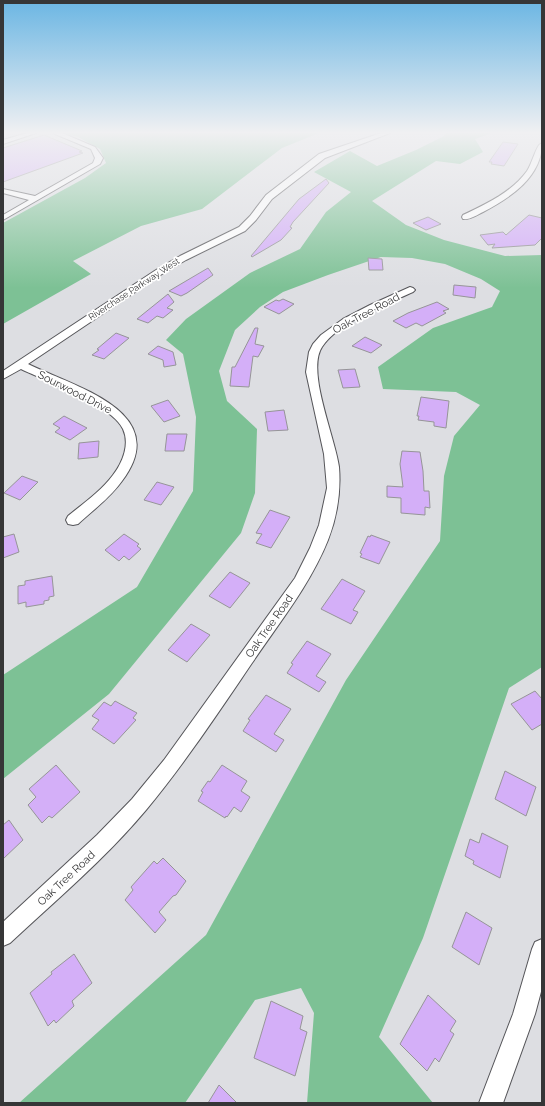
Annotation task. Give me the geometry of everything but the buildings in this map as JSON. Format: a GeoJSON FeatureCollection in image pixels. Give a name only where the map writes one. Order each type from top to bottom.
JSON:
{"type":"FeatureCollection","features":[{"type":"Feature","properties":{"kind":"street"},"geometry":{"type":"LineString","coordinates":[[4,191],[15,185]]}},
{"type":"Feature","properties":{"kind":"street"},"geometry":{"type":"LineString","coordinates":[[3,218],[61,185]]}},
{"type":"Feature","properties":{"kind":"street","name":"Riverchase Parkway West"},"geometry":{"type":"LineString","coordinates":[[3,376],[159,272],[183,258],[242,229],[273,193],[284,185]]}},
{"type":"Feature","properties":{"kind":"street"},"geometry":{"type":"LineString","coordinates":[[466,217],[495,202],[518,185]]}},
{"type":"Feature","properties":{"kind":"street"},"geometry":{"type":"LineString","coordinates":[[4,191],[36,199]]}},
{"type":"Feature","properties":{"kind":"street"},"geometry":{"type":"LineString","coordinates":[[3,209],[25,196]]}},
{"type":"Feature","properties":{"kind":"street","name":"Oak Tree Road"},"geometry":{"type":"LineString","coordinates":[[3,936],[104,842],[138,805],[170,766],[300,582],[318,549],[325,530],[329,517],[333,487],[330,455],[312,378],[312,362],[316,347],[327,335],[344,323],[410,290]]}},
{"type":"Feature","properties":{"kind":"street","name":"Sourwood Drive"},"geometry":{"type":"LineString","coordinates":[[20,364],[105,405],[120,417],[130,433],[130,454],[123,470],[105,492],[73,520]]}},
{"type":"Feature","properties":{"kind":"street"},"geometry":{"type":"LineString","coordinates":[[491,1103],[524,1014],[542,949]]}},
{"type":"Feature","properties":{"kind":"green space"},"geometry":{"type":"Polygon","coordinates":[[[73,185],[234,185],[202,209],[141,226],[73,261],[91,274],[3,324],[3,223],[73,185]]]}},
{"type":"Feature","properties":{"kind":"green space"},"geometry":{"type":"Polygon","coordinates":[[[337,185],[398,185],[372,201],[406,225],[444,240],[505,256],[542,255],[542,667],[509,688],[423,938],[379,1037],[433,1103],[307,1103],[314,1013],[301,988],[255,1000],[185,1103],[19,1103],[206,935],[346,680],[440,541],[444,476],[454,436],[480,405],[456,392],[383,389],[378,367],[433,328],[492,307],[500,291],[481,279],[445,264],[412,258],[381,257],[283,292],[260,307],[235,330],[219,371],[227,401],[257,429],[255,493],[241,533],[109,694],[3,779],[3,675],[137,587],[193,491],[196,417],[183,354],[166,340],[186,319],[250,273],[300,249],[326,212],[351,192],[337,185]]]}}]}
